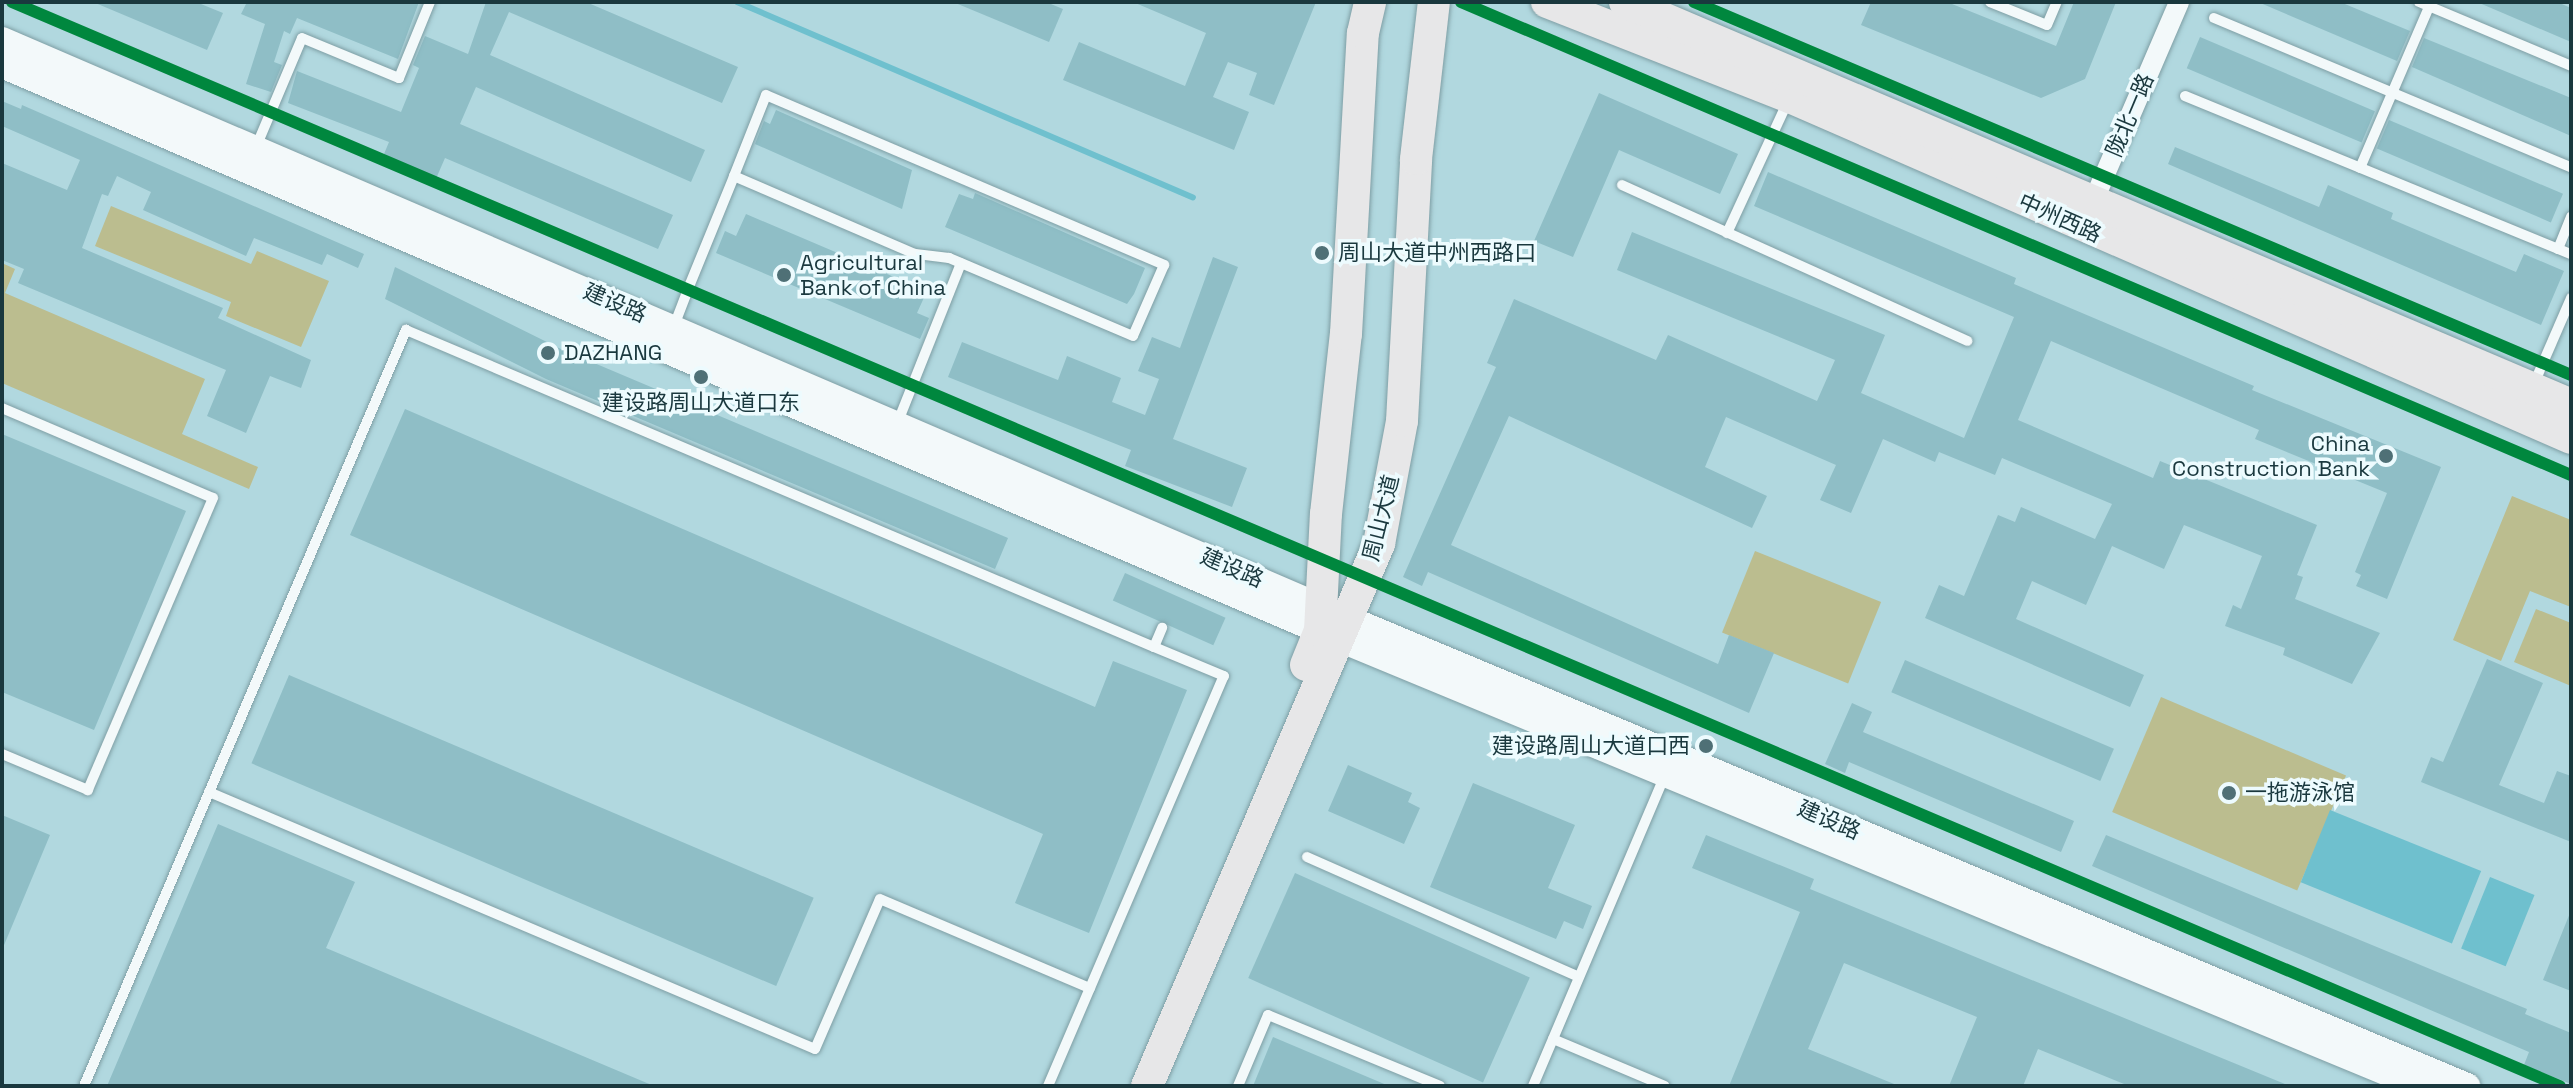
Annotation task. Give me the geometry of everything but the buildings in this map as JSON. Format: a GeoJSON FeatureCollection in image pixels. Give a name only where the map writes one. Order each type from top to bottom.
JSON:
{"type":"FeatureCollection","features":[{"type":"Feature","properties":{"kind":"main road","name":"周山大道"},"geometry":{"type":"LineString","coordinates":[[1147,1086],[1332,623],[1363,33],[1370,2]]}},
{"type":"Feature","properties":{"kind":"main road","name":"周山大道"},"geometry":{"type":"LineString","coordinates":[[1125,1086],[1332,623],[1379,544],[1402,421],[1416,159],[1434,2]]}},
{"type":"Feature","properties":{"kind":"main road","name":"中州西路"},"geometry":{"type":"LineString","coordinates":[[1547,2],[2087,215],[2526,403],[2571,438]]}},
{"type":"Feature","properties":{"kind":"main road","name":"中州西路"},"geometry":{"type":"LineString","coordinates":[[1625,2],[2087,215]]}},
{"type":"Feature","properties":{"kind":"main road","name":"中州西路"},"geometry":{"type":"LineString","coordinates":[[2526,403],[2571,405]]}},
{"type":"Feature","properties":{"kind":"street","name":"陇北一路"},"geometry":{"type":"LineString","coordinates":[[2087,215],[2179,2]]}},
{"type":"Feature","properties":{"kind":"street","name":"建设路"},"geometry":{"type":"LineString","coordinates":[[2,40],[897,424],[1186,571]]}},
{"type":"Feature","properties":{"kind":"street","name":"建设路"},"geometry":{"type":"LineString","coordinates":[[2,65],[1186,571],[1332,623],[1670,764],[2419,1086]]}},
{"type":"Feature","properties":{"kind":"street","name":"建设路"},"geometry":{"type":"LineString","coordinates":[[1670,764],[2467,1086]]}},
{"type":"Feature","properties":{"kind":"lane"},"geometry":{"type":"LineString","coordinates":[[255,149],[302,38],[399,78],[430,2]]}},
{"type":"Feature","properties":{"kind":"lane"},"geometry":{"type":"LineString","coordinates":[[1990,2],[2005,5],[2047,25],[2057,2]]}},
{"type":"Feature","properties":{"kind":"lane"},"geometry":{"type":"LineString","coordinates":[[2360,168],[2427,3],[2571,66]]}},
{"type":"Feature","properties":{"kind":"lane"},"geometry":{"type":"LineString","coordinates":[[2214,18],[2571,167]]}},
{"type":"Feature","properties":{"kind":"lane"},"geometry":{"type":"LineString","coordinates":[[673,328],[766,95],[1164,265],[1133,336],[961,263],[915,254],[734,176]]}},
{"type":"Feature","properties":{"kind":"lane"},"geometry":{"type":"LineString","coordinates":[[2185,96],[2571,254]]}},
{"type":"Feature","properties":{"kind":"lane"},"geometry":{"type":"LineString","coordinates":[[1727,233],[1790,97]]}},
{"type":"Feature","properties":{"kind":"lane"},"geometry":{"type":"LineString","coordinates":[[1622,185],[1967,341]]}},
{"type":"Feature","properties":{"kind":"lane"},"geometry":{"type":"LineString","coordinates":[[2558,249],[2570,224]]}},
{"type":"Feature","properties":{"kind":"lane"},"geometry":{"type":"LineString","coordinates":[[897,424],[961,263]]}},
{"type":"Feature","properties":{"kind":"lane"},"geometry":{"type":"LineString","coordinates":[[2526,403],[2571,298]]}},
{"type":"Feature","properties":{"kind":"lane"},"geometry":{"type":"LineString","coordinates":[[84,1086],[406,330],[1224,676],[1048,1086]]}},
{"type":"Feature","properties":{"kind":"lane"},"geometry":{"type":"LineString","coordinates":[[2,408],[213,498],[88,790],[2,754]]}},
{"type":"Feature","properties":{"kind":"lane"},"geometry":{"type":"LineString","coordinates":[[1154,647],[1162,628]]}},
{"type":"Feature","properties":{"kind":"lane"},"geometry":{"type":"LineString","coordinates":[[1533,1086],[1670,764]]}},
{"type":"Feature","properties":{"kind":"lane"},"geometry":{"type":"LineString","coordinates":[[209,792],[815,1049],[880,899],[1090,988]]}},
{"type":"Feature","properties":{"kind":"lane"},"geometry":{"type":"LineString","coordinates":[[1307,857],[1579,977]]}},
{"type":"Feature","properties":{"kind":"lane"},"geometry":{"type":"LineString","coordinates":[[1238,1086],[1268,1015],[1440,1086]]}},
{"type":"Feature","properties":{"kind":"lane"},"geometry":{"type":"LineString","coordinates":[[1553,1039],[1665,1086]]}},
{"type":"Feature","properties":{"kind":"green space"},"geometry":{"type":"Polygon","coordinates":[[[111,206],[251,264],[257,251],[329,281],[301,347],[226,316],[231,302],[95,246],[111,206]]]}},
{"type":"Feature","properties":{"kind":"green space"},"geometry":{"type":"Polygon","coordinates":[[[2,263],[15,269],[5,293],[205,379],[182,434],[258,467],[249,489],[2,383],[2,263]]]}},
{"type":"Feature","properties":{"kind":"green space"},"geometry":{"type":"Polygon","coordinates":[[[2512,496],[2571,520],[2571,607],[2530,591],[2501,661],[2453,640],[2512,496]]]}},
{"type":"Feature","properties":{"kind":"green space"},"geometry":{"type":"Polygon","coordinates":[[[1755,551],[1881,602],[1848,684],[1722,633],[1755,551]]]}},
{"type":"Feature","properties":{"kind":"green space"},"geometry":{"type":"Polygon","coordinates":[[[2536,609],[2571,623],[2571,686],[2514,662],[2536,609]]]}},
{"type":"Feature","properties":{"kind":"green space","name":"一拖游泳馆"},"geometry":{"type":"Polygon","coordinates":[[[2161,697],[2346,776],[2297,891],[2112,812],[2161,697]]]}},
{"type":"Feature","properties":{"kind":"water"},"geometry":{"type":"Polygon","coordinates":[[[2330,810],[2481,871],[2452,943],[2301,882],[2330,810]]]}},
{"type":"Feature","properties":{"kind":"water"},"geometry":{"type":"Polygon","coordinates":[[[2490,877],[2535,895],[2506,966],[2461,948],[2490,877]]]}},
{"type":"Feature","properties":{"kind":"waterway"},"geometry":{"type":"LineString","coordinates":[[737,2],[1193,197]]}},
{"type":"Feature","properties":{"kind":"cycle path"},"geometry":{"type":"LineString","coordinates":[[12,2],[2560,1086]]}},
{"type":"Feature","properties":{"kind":"cycle path"},"geometry":{"type":"LineString","coordinates":[[1461,2],[2571,475]]}},
{"type":"Feature","properties":{"kind":"cycle path"},"geometry":{"type":"LineString","coordinates":[[1694,2],[2571,375]]}},
{"type":"Feature","properties":{"kind":"place","name":"周山大道中州西路口"},"geometry":{"type":"Point","coordinates":[1322,253]}},
{"type":"Feature","properties":{"kind":"place","name":"Agricultural Bank of China"},"geometry":{"type":"Point","coordinates":[784,275]}},
{"type":"Feature","properties":{"kind":"place","name":"DAZHANG"},"geometry":{"type":"Point","coordinates":[548,353]}},
{"type":"Feature","properties":{"kind":"place","name":"建设路周山大道口东"},"geometry":{"type":"Point","coordinates":[701,377]}},
{"type":"Feature","properties":{"kind":"place","name":"China Construction Bank"},"geometry":{"type":"Point","coordinates":[2386,456]}},
{"type":"Feature","properties":{"kind":"place","name":"建设路周山大道口西"},"geometry":{"type":"Point","coordinates":[1706,746]}},
{"type":"Feature","properties":{"kind":"place","name":"一拖游泳馆"},"geometry":{"type":"Point","coordinates":[2229,793]}}]}
